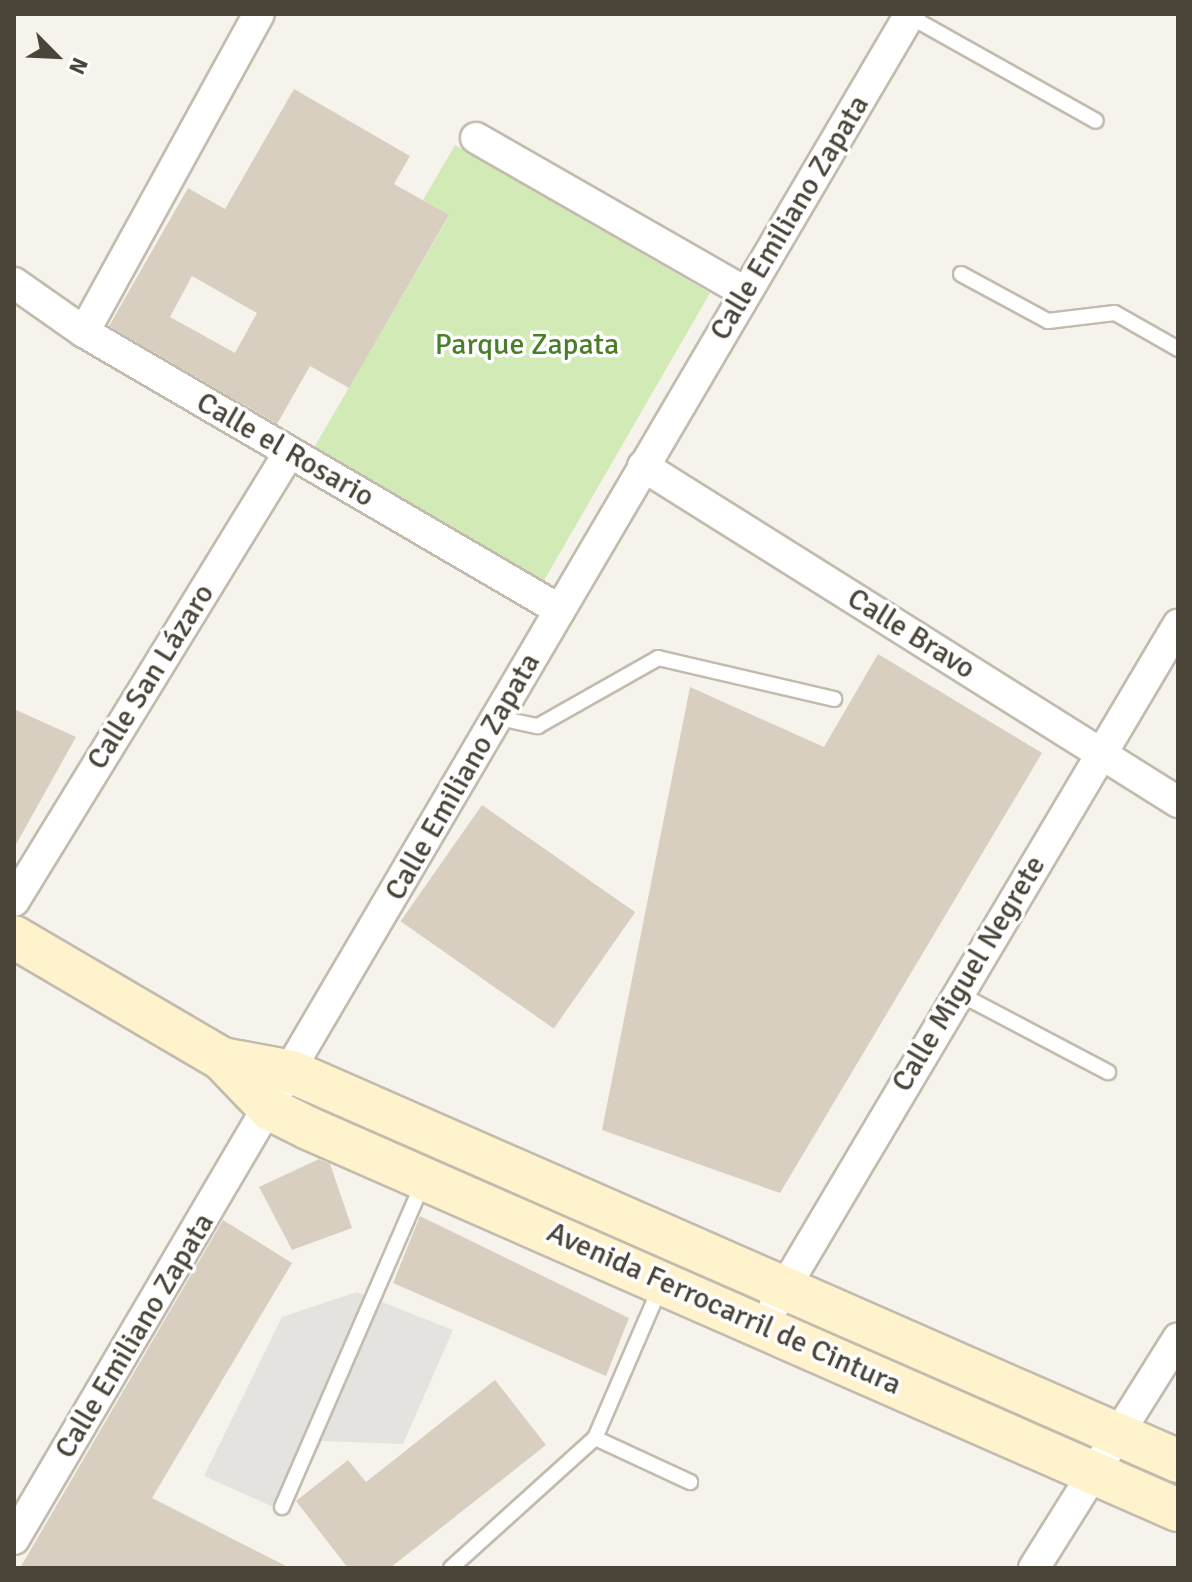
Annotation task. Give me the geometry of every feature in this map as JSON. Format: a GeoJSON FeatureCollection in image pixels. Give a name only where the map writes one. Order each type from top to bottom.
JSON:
{"type":"FeatureCollection","features":[{"type":"Feature","properties":{"kind":"street"},"geometry":{"type":"LineString","coordinates":[[84,332],[261,15]]}},
{"type":"Feature","properties":{"kind":"street","name":"Calle Emiliano Zapata"},"geometry":{"type":"LineString","coordinates":[[17,1526],[292,1072],[643,466],[910,15]]}},
{"type":"Feature","properties":{"kind":"street"},"geometry":{"type":"LineString","coordinates":[[476,138],[745,292]]}},
{"type":"Feature","properties":{"kind":"street","name":"Calle el Rosario"},"geometry":{"type":"LineString","coordinates":[[14,283],[84,332],[560,610]]}},
{"type":"Feature","properties":{"kind":"street","name":"Calle San Lázaro"},"geometry":{"type":"LineString","coordinates":[[14,901],[289,453]]}},
{"type":"Feature","properties":{"kind":"street","name":"Calle Bravo"},"geometry":{"type":"LineString","coordinates":[[643,466],[1178,802]]}},
{"type":"Feature","properties":{"kind":"street","name":"Calle Miguel Negrete"},"geometry":{"type":"LineString","coordinates":[[762,1326],[956,992],[1178,625]]}},
{"type":"Feature","properties":{"kind":"street"},"geometry":{"type":"LineString","coordinates":[[14,937],[222,1059],[270,1109]]}},
{"type":"Feature","properties":{"kind":"street","name":"Avenida Ferrocarril de Cintura"},"geometry":{"type":"LineString","coordinates":[[222,1059],[292,1072],[1178,1461]]}},
{"type":"Feature","properties":{"kind":"street","name":"Avenida Ferrocarril de Cintura"},"geometry":{"type":"LineString","coordinates":[[270,1109],[1178,1510]]}},
{"type":"Feature","properties":{"kind":"street"},"geometry":{"type":"LineString","coordinates":[[1034,1568],[1178,1338]]}},
{"type":"Feature","properties":{"kind":"lane"},"geometry":{"type":"LineString","coordinates":[[910,15],[1096,121]]}},
{"type":"Feature","properties":{"kind":"lane"},"geometry":{"type":"LineString","coordinates":[[961,274],[1048,321],[1115,313],[1178,349]]}},
{"type":"Feature","properties":{"kind":"lane"},"geometry":{"type":"LineString","coordinates":[[499,718],[538,726],[658,658],[834,699]]}},
{"type":"Feature","properties":{"kind":"lane"},"geometry":{"type":"LineString","coordinates":[[956,992],[1108,1072]]}},
{"type":"Feature","properties":{"kind":"lane"},"geometry":{"type":"LineString","coordinates":[[282,1507],[426,1177]]}},
{"type":"Feature","properties":{"kind":"lane"},"geometry":{"type":"LineString","coordinates":[[451,1568],[595,1438],[663,1280]]}},
{"type":"Feature","properties":{"kind":"lane"},"geometry":{"type":"LineString","coordinates":[[595,1438],[690,1482]]}},
{"type":"Feature","properties":{"kind":"green space","name":"Parque Zapata"},"geometry":{"type":"Polygon","coordinates":[[[455,145],[710,293],[542,584],[312,451],[449,216],[423,200],[455,145]]]}},
{"type":"Feature","properties":{"kind":"shaded area"},"geometry":{"type":"Polygon","coordinates":[[[357,1292],[453,1330],[403,1444],[322,1441],[287,1513],[204,1476],[282,1317],[357,1292]]]}},
{"type":"Feature","properties":{"kind":"building"},"geometry":{"type":"Polygon","coordinates":[[[294,89],[410,156],[394,184],[449,215],[349,388],[310,366],[277,424],[109,326],[188,188],[225,209],[294,89]],[[192,276],[170,317],[235,353],[257,313],[192,276]]]}},
{"type":"Feature","properties":{"kind":"building"},"geometry":{"type":"Polygon","coordinates":[[[878,654],[1042,753],[780,1193],[602,1130],[690,687],[824,747],[878,654]]]}},
{"type":"Feature","properties":{"kind":"building"},"geometry":{"type":"Polygon","coordinates":[[[14,709],[76,737],[14,848],[14,709]]]}},
{"type":"Feature","properties":{"kind":"building"},"geometry":{"type":"Polygon","coordinates":[[[482,805],[635,912],[554,1029],[401,921],[482,805]]]}},
{"type":"Feature","properties":{"kind":"building"},"geometry":{"type":"Polygon","coordinates":[[[319,1159],[330,1164],[352,1228],[292,1250],[259,1187],[319,1159]]]}},
{"type":"Feature","properties":{"kind":"building"},"geometry":{"type":"Polygon","coordinates":[[[420,1216],[629,1318],[606,1376],[393,1283],[420,1216]]]}},
{"type":"Feature","properties":{"kind":"building"},"geometry":{"type":"Polygon","coordinates":[[[223,1220],[292,1263],[152,1498],[290,1568],[20,1568],[223,1220]]]}},
{"type":"Feature","properties":{"kind":"building"},"geometry":{"type":"Polygon","coordinates":[[[495,1380],[546,1445],[390,1568],[348,1568],[296,1501],[348,1460],[366,1482],[495,1380]]]}}]}
